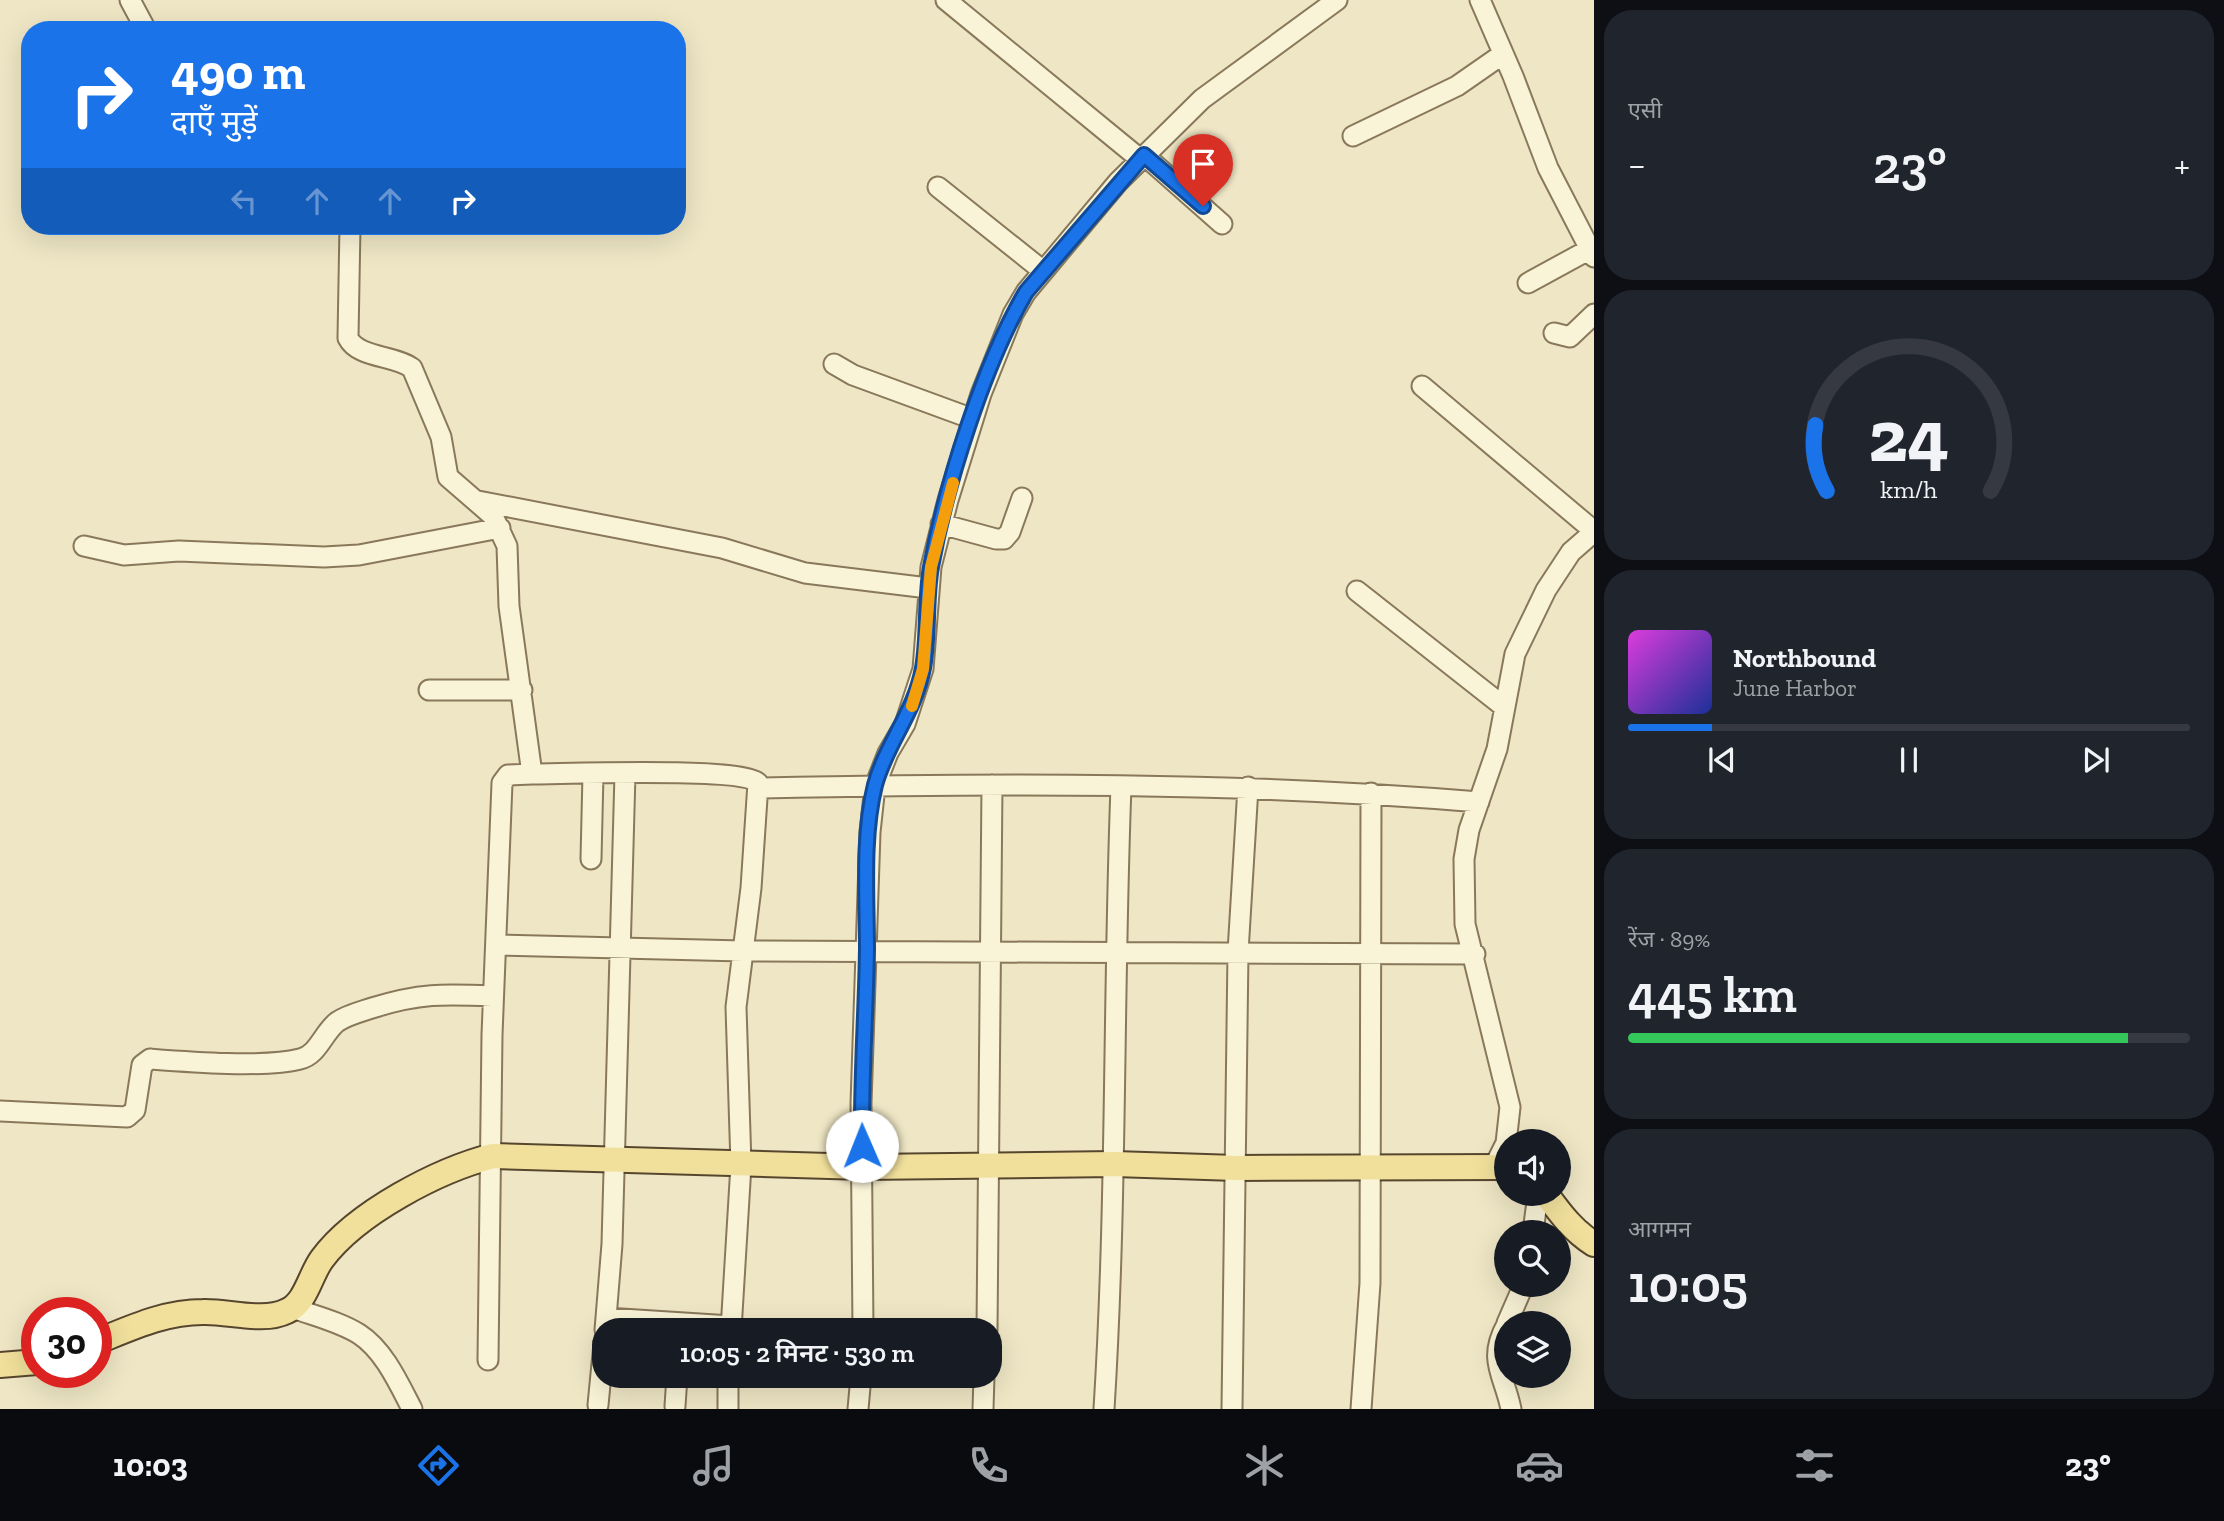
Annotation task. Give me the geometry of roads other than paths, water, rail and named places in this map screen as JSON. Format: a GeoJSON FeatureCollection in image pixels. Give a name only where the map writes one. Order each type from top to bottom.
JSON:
{"type":"FeatureCollection","features":[{"type":"Feature","properties":{"kind":"main road"},"geometry":{"type":"LineString","coordinates":[[112,1336],[157,1318],[201,1312],[267,1316],[293,1308],[322,1258],[356,1227],[398,1197],[445,1171],[493,1156],[863,1167],[1115,1164],[1236,1168],[1494,1166]]}},
{"type":"Feature","properties":{"kind":"main road"},"geometry":{"type":"LineString","coordinates":[[1556,1206],[1580,1235],[1594,1244]]}},
{"type":"Feature","properties":{"kind":"main road"},"geometry":{"type":"LineString","coordinates":[[0,1365],[21,1363]]}},
{"type":"Feature","properties":{"kind":"street"},"geometry":{"type":"LineString","coordinates":[[131,0],[142,21]]}},
{"type":"Feature","properties":{"kind":"street"},"geometry":{"type":"LineString","coordinates":[[946,0],[1222,223]]}},
{"type":"Feature","properties":{"kind":"street"},"geometry":{"type":"LineString","coordinates":[[1480,0],[1548,168],[1592,253],[1528,283]]}},
{"type":"Feature","properties":{"kind":"street"},"geometry":{"type":"LineString","coordinates":[[863,1318],[861,1104],[870,832],[875,786],[888,753],[905,724],[923,669],[928,588],[941,524],[973,419],[1013,314],[1042,270],[1142,157],[1202,99],[1329,2]]}},
{"type":"Feature","properties":{"kind":"street"},"geometry":{"type":"LineString","coordinates":[[1353,136],[1458,86],[1503,54]]}},
{"type":"Feature","properties":{"kind":"street"},"geometry":{"type":"LineString","coordinates":[[938,187],[1042,270]]}},
{"type":"Feature","properties":{"kind":"street"},"geometry":{"type":"LineString","coordinates":[[350,235],[348,338],[354,348],[403,362],[412,368],[441,437],[447,477],[478,501],[500,528],[508,555],[509,606],[532,774]]}},
{"type":"Feature","properties":{"kind":"street"},"geometry":{"type":"LineString","coordinates":[[1554,333],[1570,337],[1594,314]]}},
{"type":"Feature","properties":{"kind":"street"},"geometry":{"type":"LineString","coordinates":[[834,364],[853,375],[973,419]]}},
{"type":"Feature","properties":{"kind":"street"},"geometry":{"type":"LineString","coordinates":[[1422,386],[1594,531],[1571,552],[1531,618],[1514,654],[1497,749],[1469,830],[1463,886],[1465,924],[1475,954],[1510,1107],[1508,1129]]}},
{"type":"Feature","properties":{"kind":"street"},"geometry":{"type":"LineString","coordinates":[[941,524],[1004,539],[1010,532],[1022,498]]}},
{"type":"Feature","properties":{"kind":"street"},"geometry":{"type":"LineString","coordinates":[[478,501],[722,548],[805,573],[928,588]]}},
{"type":"Feature","properties":{"kind":"street"},"geometry":{"type":"LineString","coordinates":[[84,546],[124,555],[179,551],[324,558],[359,555],[500,528]]}},
{"type":"Feature","properties":{"kind":"street"},"geometry":{"type":"LineString","coordinates":[[1357,591],[1503,706]]}},
{"type":"Feature","properties":{"kind":"street"},"geometry":{"type":"LineString","coordinates":[[429,690],[522,690]]}},
{"type":"Feature","properties":{"kind":"street"},"geometry":{"type":"LineString","coordinates":[[591,859],[593,774]]}},
{"type":"Feature","properties":{"kind":"street"},"geometry":{"type":"LineString","coordinates":[[606,1318],[612,1244],[612,1160],[622,947],[625,774]]}},
{"type":"Feature","properties":{"kind":"street"},"geometry":{"type":"LineString","coordinates":[[488,1360],[493,1156],[493,996],[498,945],[502,783],[508,775],[625,774],[748,777],[756,780],[759,788],[736,1045],[741,1165],[732,1318]]}},
{"type":"Feature","properties":{"kind":"street"},"geometry":{"type":"LineString","coordinates":[[759,788],[992,785],[1248,788],[1371,793],[1479,802]]}},
{"type":"Feature","properties":{"kind":"street"},"geometry":{"type":"LineString","coordinates":[[986,1318],[992,785]]}},
{"type":"Feature","properties":{"kind":"street"},"geometry":{"type":"LineString","coordinates":[[1104,1409],[1115,1164],[1115,951],[1121,787]]}},
{"type":"Feature","properties":{"kind":"street"},"geometry":{"type":"LineString","coordinates":[[1232,1409],[1238,953],[1248,788]]}},
{"type":"Feature","properties":{"kind":"street"},"geometry":{"type":"LineString","coordinates":[[1363,1408],[1370,1283],[1373,956],[1371,793]]}},
{"type":"Feature","properties":{"kind":"street"},"geometry":{"type":"LineString","coordinates":[[498,945],[743,951],[1115,951],[1373,956],[1475,954]]}},
{"type":"Feature","properties":{"kind":"street"},"geometry":{"type":"LineString","coordinates":[[0,1111],[127,1117],[135,1110],[142,1065],[150,1059],[273,1062],[301,1059],[309,1056],[335,1023],[346,1017],[424,994],[493,996]]}},
{"type":"Feature","properties":{"kind":"street"},"geometry":{"type":"LineString","coordinates":[[293,1308],[347,1329],[368,1341],[394,1375],[412,1409]]}},
{"type":"Feature","properties":{"kind":"street"},"geometry":{"type":"LineString","coordinates":[[598,1405],[600,1388]]}},
{"type":"Feature","properties":{"kind":"street"},"geometry":{"type":"LineString","coordinates":[[675,1406],[676,1388]]}},
{"type":"Feature","properties":{"kind":"street"},"geometry":{"type":"LineString","coordinates":[[728,1388],[728,1409]]}},
{"type":"Feature","properties":{"kind":"street"},"geometry":{"type":"LineString","coordinates":[[858,1409],[860,1388]]}},
{"type":"Feature","properties":{"kind":"street"},"geometry":{"type":"LineString","coordinates":[[983,1409],[984,1388]]}},
{"type":"Feature","properties":{"kind":"street"},"geometry":{"type":"LineString","coordinates":[[1505,1388],[1511,1409]]}}]}
